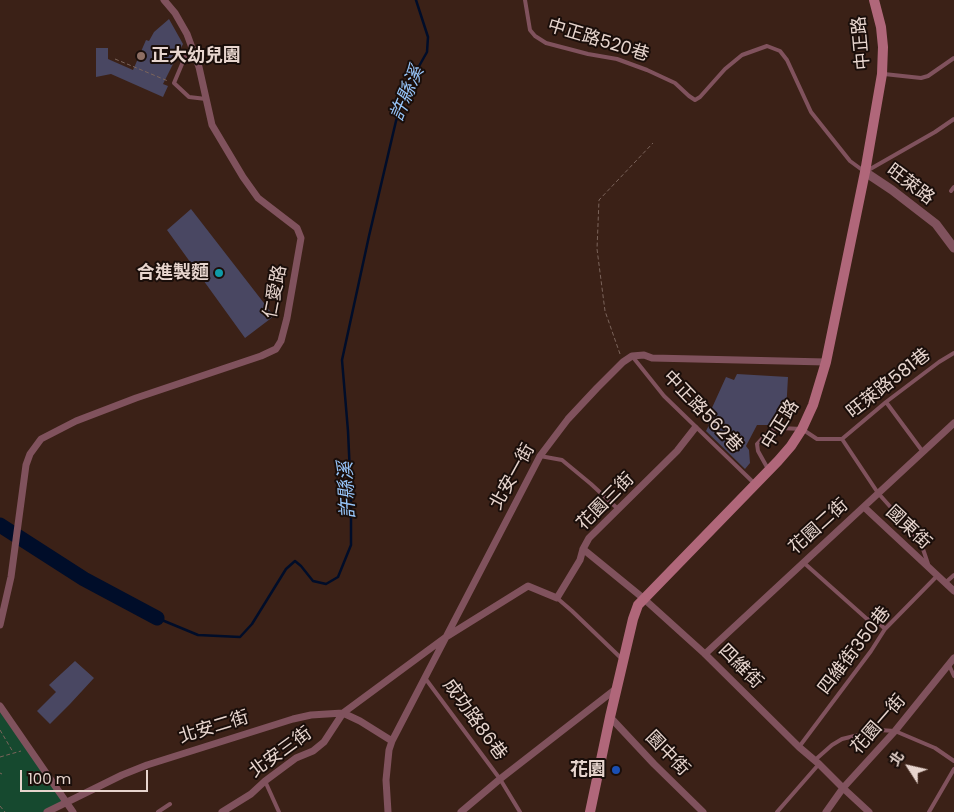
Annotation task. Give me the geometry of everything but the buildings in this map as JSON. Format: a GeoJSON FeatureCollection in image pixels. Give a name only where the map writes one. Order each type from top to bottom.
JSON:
{"type":"FeatureCollection","features":[{"type":"Feature","properties":{"kind":"main road","name":"中正路"},"geometry":{"type":"LineString","coordinates":[[590,812],[634,611],[643,598],[769,471],[791,446],[802,429],[813,405],[826,362],[865,172],[882,74],[881,27],[874,0]]}},
{"type":"Feature","properties":{"kind":"street","name":"仁愛路"},"geometry":{"type":"LineString","coordinates":[[0,625],[11,577],[26,465],[30,454],[41,439],[76,421],[136,398],[262,356],[276,349],[281,341],[287,318],[301,238],[297,228],[258,198],[212,125],[199,67],[187,34],[175,13],[164,0]]}},
{"type":"Feature","properties":{"kind":"street","name":"旺萊路"},"geometry":{"type":"LineString","coordinates":[[865,172],[936,224],[954,248]]}},
{"type":"Feature","properties":{"kind":"street","name":"北安一街"},"geometry":{"type":"LineString","coordinates":[[388,812],[386,780],[389,750],[392,741],[540,456],[573,414],[623,362],[632,356]]}},
{"type":"Feature","properties":{"kind":"street"},"geometry":{"type":"LineString","coordinates":[[632,356],[826,362]]}},
{"type":"Feature","properties":{"kind":"street","name":"花園二街"},"geometry":{"type":"LineString","coordinates":[[705,654],[954,423]]}},
{"type":"Feature","properties":{"kind":"street","name":"花園三街"},"geometry":{"type":"LineString","coordinates":[[557,598],[580,560],[589,538],[670,458],[695,428]]}},
{"type":"Feature","properties":{"kind":"street","name":"國東街"},"geometry":{"type":"LineString","coordinates":[[864,507],[954,591]]}},
{"type":"Feature","properties":{"kind":"street","name":"四維街"},"geometry":{"type":"LineString","coordinates":[[583,549],[643,598],[705,654],[870,812]]}},
{"type":"Feature","properties":{"kind":"street"},"geometry":{"type":"LineString","coordinates":[[446,637],[528,586],[557,598]]}},
{"type":"Feature","properties":{"kind":"street","name":"北安三街"},"geometry":{"type":"LineString","coordinates":[[222,812],[251,794],[296,758],[313,751],[324,742],[343,713],[446,637]]}},
{"type":"Feature","properties":{"kind":"street","name":"花園一街"},"geometry":{"type":"LineString","coordinates":[[826,812],[843,788],[895,731],[954,658]]}},
{"type":"Feature","properties":{"kind":"street"},"geometry":{"type":"LineString","coordinates":[[461,812],[500,779],[617,688]]}},
{"type":"Feature","properties":{"kind":"street"},"geometry":{"type":"LineString","coordinates":[[0,706],[73,812]]}},
{"type":"Feature","properties":{"kind":"street"},"geometry":{"type":"LineString","coordinates":[[343,713],[392,741]]}},
{"type":"Feature","properties":{"kind":"street","name":"北安二街"},"geometry":{"type":"LineString","coordinates":[[47,812],[147,765],[293,719],[343,713]]}},
{"type":"Feature","properties":{"kind":"street","name":"園中街"},"geometry":{"type":"LineString","coordinates":[[610,717],[703,812]]}},
{"type":"Feature","properties":{"kind":"lane","name":"中正路520巷"},"geometry":{"type":"LineString","coordinates":[[525,0],[530,30],[535,36],[546,43],[617,60],[647,70],[675,83],[695,100],[700,97],[725,68],[742,55],[767,46],[780,51],[787,60],[811,112],[850,161],[865,172]]}},
{"type":"Feature","properties":{"kind":"lane"},"geometry":{"type":"LineString","coordinates":[[185,57],[174,83],[190,97],[206,99]]}},
{"type":"Feature","properties":{"kind":"lane"},"geometry":{"type":"LineString","coordinates":[[882,74],[922,78],[954,58]]}},
{"type":"Feature","properties":{"kind":"lane"},"geometry":{"type":"LineString","coordinates":[[865,172],[954,119]]}},
{"type":"Feature","properties":{"kind":"lane"},"geometry":{"type":"LineString","coordinates":[[951,192],[954,187]]}},
{"type":"Feature","properties":{"kind":"lane","name":"旺萊路581巷"},"geometry":{"type":"LineString","coordinates":[[842,439],[886,402],[954,353]]}},
{"type":"Feature","properties":{"kind":"lane","name":"中正路562巷"},"geometry":{"type":"LineString","coordinates":[[632,356],[664,396],[755,485]]}},
{"type":"Feature","properties":{"kind":"lane"},"geometry":{"type":"LineString","coordinates":[[886,402],[923,452]]}},
{"type":"Feature","properties":{"kind":"lane"},"geometry":{"type":"LineString","coordinates":[[769,471],[758,451],[757,444],[771,429],[802,429],[817,439],[842,439],[878,493],[922,546],[929,567]]}},
{"type":"Feature","properties":{"kind":"lane"},"geometry":{"type":"LineString","coordinates":[[540,456],[562,460],[618,509]]}},
{"type":"Feature","properties":{"kind":"lane"},"geometry":{"type":"LineString","coordinates":[[803,562],[867,619],[875,620],[886,629]]}},
{"type":"Feature","properties":{"kind":"lane","name":"四維街350巷"},"geometry":{"type":"LineString","coordinates":[[800,747],[886,629],[938,575]]}},
{"type":"Feature","properties":{"kind":"lane"},"geometry":{"type":"LineString","coordinates":[[945,583],[954,575]]}},
{"type":"Feature","properties":{"kind":"lane"},"geometry":{"type":"LineString","coordinates":[[557,598],[624,660]]}},
{"type":"Feature","properties":{"kind":"lane"},"geometry":{"type":"LineString","coordinates":[[949,665],[954,676]]}},
{"type":"Feature","properties":{"kind":"lane","name":"成功路86巷"},"geometry":{"type":"LineString","coordinates":[[425,678],[500,779],[520,812]]}},
{"type":"Feature","properties":{"kind":"lane"},"geometry":{"type":"LineString","coordinates":[[777,812],[832,744],[842,739],[879,730],[895,731],[935,748],[954,761]]}},
{"type":"Feature","properties":{"kind":"lane"},"geometry":{"type":"LineString","coordinates":[[929,812],[954,769]]}},
{"type":"Feature","properties":{"kind":"lane"},"geometry":{"type":"LineString","coordinates":[[265,782],[279,812]]}},
{"type":"Feature","properties":{"kind":"lane"},"geometry":{"type":"LineString","coordinates":[[158,812],[170,804]]}},
{"type":"Feature","properties":{"kind":"path"},"geometry":{"type":"LineString","coordinates":[[115,58],[174,83]]}},
{"type":"Feature","properties":{"kind":"path"},"geometry":{"type":"LineString","coordinates":[[623,362],[605,311],[597,249],[599,200],[653,143]]}},
{"type":"Feature","properties":{"kind":"path"},"geometry":{"type":"LineString","coordinates":[[0,730],[14,753],[0,757]]}},
{"type":"Feature","properties":{"kind":"path"},"geometry":{"type":"LineString","coordinates":[[0,806],[5,812]]}},
{"type":"Feature","properties":{"kind":"green space"},"geometry":{"type":"Polygon","coordinates":[[[0,712],[64,801],[43,812],[0,812],[0,712]]]}},
{"type":"Feature","properties":{"kind":"waterway","name":"許縣溪"},"geometry":{"type":"LineString","coordinates":[[157,618],[198,635],[240,637],[252,624],[286,569],[295,561],[313,581],[326,584],[338,577],[351,545],[348,431],[342,360],[396,121],[409,84],[427,52],[428,37],[416,0]]}},
{"type":"Feature","properties":{"kind":"waterway","name":"許縣溪"},"geometry":{"type":"LineString","coordinates":[[0,525],[84,579],[157,618]]}},
{"type":"Feature","properties":{"kind":"place","name":"正大幼兒園"},"geometry":{"type":"Point","coordinates":[141,56]}},
{"type":"Feature","properties":{"kind":"place","name":"合進製麵"},"geometry":{"type":"Point","coordinates":[219,273]}},
{"type":"Feature","properties":{"kind":"place","name":"花園"},"geometry":{"type":"Point","coordinates":[616,770]}}]}
